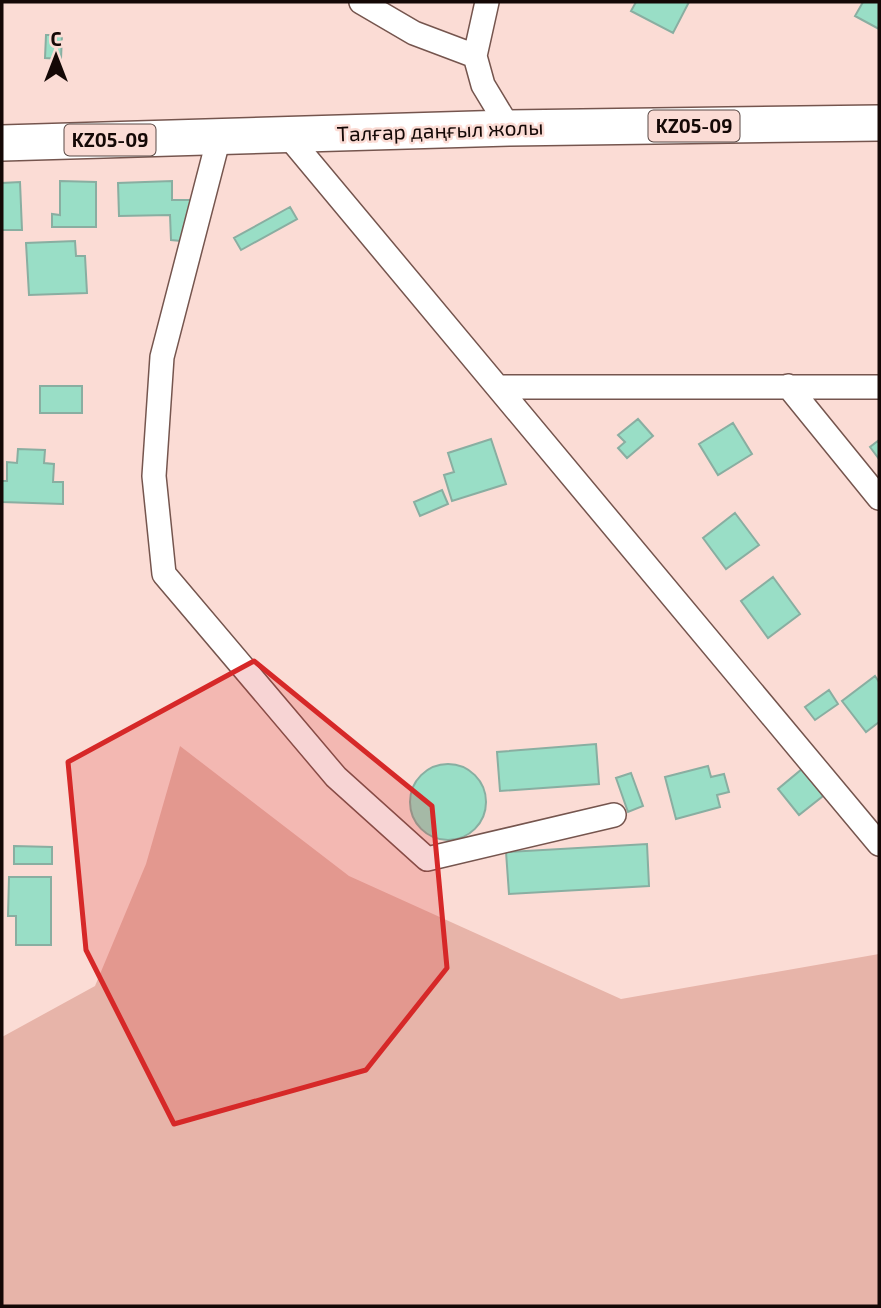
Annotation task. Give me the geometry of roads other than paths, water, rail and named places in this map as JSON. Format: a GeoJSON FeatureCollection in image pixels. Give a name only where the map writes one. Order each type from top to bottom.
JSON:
{"type":"FeatureCollection","features":[{"type":"Feature","properties":{"kind":"main road","name":"Талғар даңғыл жолы"},"geometry":{"type":"LineString","coordinates":[[2,143],[509,128],[879,123]]}},
{"type":"Feature","properties":{"kind":"street"},"geometry":{"type":"LineString","coordinates":[[361,2],[414,33],[475,56]]}},
{"type":"Feature","properties":{"kind":"street"},"geometry":{"type":"LineString","coordinates":[[487,2],[475,56],[483,85],[509,128]]}},
{"type":"Feature","properties":{"kind":"street"},"geometry":{"type":"LineString","coordinates":[[288,135],[879,844]]}},
{"type":"Feature","properties":{"kind":"street"},"geometry":{"type":"LineString","coordinates":[[219,137],[162,357],[154,476],[164,574],[336,777],[426,859],[614,815]]}},
{"type":"Feature","properties":{"kind":"street"},"geometry":{"type":"LineString","coordinates":[[788,386],[879,498]]}},
{"type":"Feature","properties":{"kind":"street"},"geometry":{"type":"LineString","coordinates":[[498,387],[879,387]]}}]}
